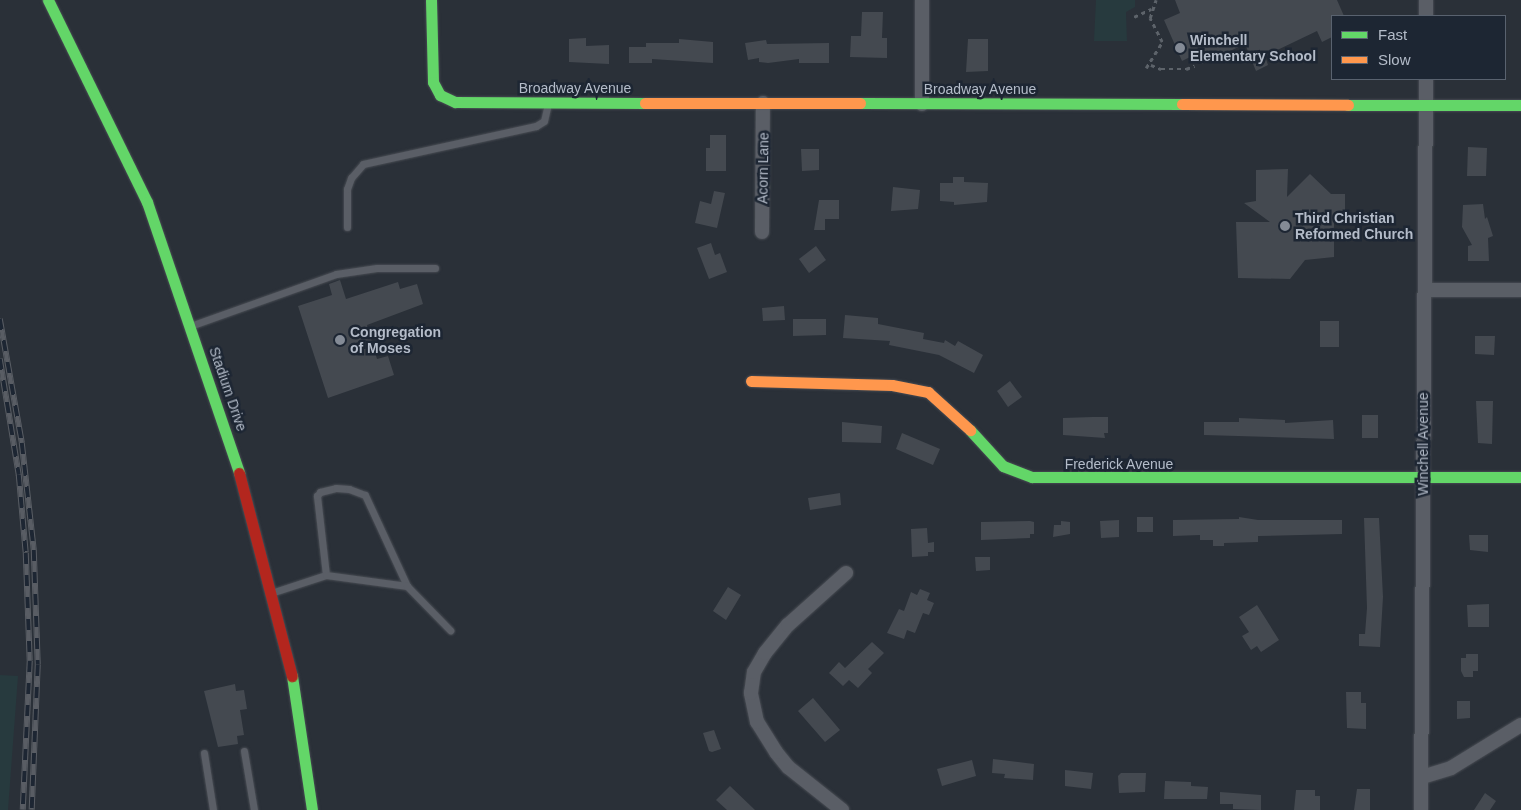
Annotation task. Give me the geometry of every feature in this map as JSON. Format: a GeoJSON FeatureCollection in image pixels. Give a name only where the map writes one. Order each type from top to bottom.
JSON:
{"type":"FeatureCollection","features":[{"type":"Feature","properties":{"kind":"street","name":"Stadium Drive"},"geometry":{"type":"LineString","coordinates":[[48,0],[147,202],[230,438],[290,662],[312,810]]}},
{"type":"Feature","properties":{"kind":"street","name":"Broadway Avenue"},"geometry":{"type":"LineString","coordinates":[[431,0],[432,73],[440,95],[456,102],[1521,105]]}},
{"type":"Feature","properties":{"kind":"street"},"geometry":{"type":"LineString","coordinates":[[922,0],[922,104]]}},
{"type":"Feature","properties":{"kind":"street"},"geometry":{"type":"LineString","coordinates":[[1426,0],[1426,15]]}},
{"type":"Feature","properties":{"kind":"street","name":"Winchell Avenue"},"geometry":{"type":"LineString","coordinates":[[1421,810],[1426,80]]}},
{"type":"Feature","properties":{"kind":"street","name":"Acorn Lane"},"geometry":{"type":"LineString","coordinates":[[762,232],[764,103]]}},
{"type":"Feature","properties":{"kind":"street"},"geometry":{"type":"LineString","coordinates":[[1425,290],[1521,290]]}},
{"type":"Feature","properties":{"kind":"street","name":"Frederick Avenue"},"geometry":{"type":"LineString","coordinates":[[751,381],[892,385],[928,392],[950,408],[1003,466],[1032,477],[1521,477]]}},
{"type":"Feature","properties":{"kind":"street"},"geometry":{"type":"LineString","coordinates":[[842,810],[796,773],[776,752],[757,722],[751,693],[754,672],[765,653],[788,625],[846,573]]}},
{"type":"Feature","properties":{"kind":"street"},"geometry":{"type":"LineString","coordinates":[[1422,777],[1451,768],[1521,724]]}},
{"type":"Feature","properties":{"kind":"lane"},"geometry":{"type":"LineString","coordinates":[[347,227],[347,189],[351,178],[363,164],[536,126],[544,121],[548,102]]}},
{"type":"Feature","properties":{"kind":"lane"},"geometry":{"type":"LineString","coordinates":[[190,326],[336,274],[377,268],[435,268]]}},
{"type":"Feature","properties":{"kind":"lane"},"geometry":{"type":"LineString","coordinates":[[326,575],[317,496],[320,492],[336,488],[349,488],[365,495],[407,586],[450,630]]}},
{"type":"Feature","properties":{"kind":"lane"},"geometry":{"type":"LineString","coordinates":[[272,593],[326,575],[407,586]]}},
{"type":"Feature","properties":{"kind":"lane"},"geometry":{"type":"LineString","coordinates":[[244,751],[254,810]]}},
{"type":"Feature","properties":{"kind":"lane"},"geometry":{"type":"LineString","coordinates":[[204,753],[213,810]]}},
{"type":"Feature","properties":{"kind":"path"},"geometry":{"type":"LineString","coordinates":[[1146,68],[1151,65],[1162,42],[1150,18],[1151,9],[1156,0]]}},
{"type":"Feature","properties":{"kind":"path"},"geometry":{"type":"LineString","coordinates":[[1134,16],[1151,9]]}},
{"type":"Feature","properties":{"kind":"path"},"geometry":{"type":"LineString","coordinates":[[1151,65],[1161,69],[1186,69],[1194,66]]}},
{"type":"Feature","properties":{"kind":"green space"},"geometry":{"type":"Polygon","coordinates":[[[1096,0],[1135,0],[1135,7],[1126,12],[1127,41],[1094,41],[1096,0]]]}},
{"type":"Feature","properties":{"kind":"green space"},"geometry":{"type":"Polygon","coordinates":[[[0,675],[18,676],[8,810],[0,810],[0,675]]]}},
{"type":"Feature","properties":{"kind":"building"},"geometry":{"type":"Polygon","coordinates":[[[1175,0],[1337,0],[1344,15],[1331,15],[1331,38],[1322,42],[1317,31],[1265,56],[1268,65],[1256,71],[1245,44],[1202,64],[1198,53],[1182,61],[1164,20],[1180,13],[1175,0]]]}},
{"type":"Feature","properties":{"kind":"building"},"geometry":{"type":"Polygon","coordinates":[[[862,12],[883,12],[882,38],[887,38],[887,58],[850,57],[851,36],[861,36],[862,12]]]}},
{"type":"Feature","properties":{"kind":"building"},"geometry":{"type":"Polygon","coordinates":[[[586,38],[586,46],[609,45],[609,64],[569,62],[569,39],[586,38]]]}},
{"type":"Feature","properties":{"kind":"building"},"geometry":{"type":"Polygon","coordinates":[[[679,39],[713,42],[713,63],[652,59],[652,63],[629,63],[629,47],[646,47],[646,43],[679,43],[679,39]]]}},
{"type":"Feature","properties":{"kind":"building"},"geometry":{"type":"Polygon","coordinates":[[[968,39],[988,39],[988,71],[966,72],[968,39]]]}},
{"type":"Feature","properties":{"kind":"building"},"geometry":{"type":"Polygon","coordinates":[[[766,40],[767,44],[829,43],[829,63],[799,63],[799,59],[768,63],[759,62],[759,58],[748,60],[745,43],[766,40]]]}},
{"type":"Feature","properties":{"kind":"building"},"geometry":{"type":"Polygon","coordinates":[[[710,135],[726,135],[726,171],[706,171],[706,148],[710,148],[710,135]]]}},
{"type":"Feature","properties":{"kind":"building"},"geometry":{"type":"Polygon","coordinates":[[[1468,147],[1487,148],[1486,176],[1467,176],[1468,147]]]}},
{"type":"Feature","properties":{"kind":"building"},"geometry":{"type":"Polygon","coordinates":[[[801,149],[819,149],[819,170],[802,171],[801,149]]]}},
{"type":"Feature","properties":{"kind":"building","name":"Third Christian Reformed Church"},"geometry":{"type":"Polygon","coordinates":[[[1288,169],[1287,197],[1310,174],[1331,194],[1345,194],[1345,217],[1334,216],[1334,257],[1305,260],[1290,279],[1238,278],[1236,222],[1270,222],[1244,203],[1256,201],[1256,170],[1288,169]]]}},
{"type":"Feature","properties":{"kind":"building"},"geometry":{"type":"Polygon","coordinates":[[[953,177],[964,177],[964,182],[988,183],[987,202],[954,205],[954,202],[940,201],[940,183],[953,183],[953,177]]]}},
{"type":"Feature","properties":{"kind":"building"},"geometry":{"type":"Polygon","coordinates":[[[893,187],[920,190],[918,209],[891,211],[893,187]]]}},
{"type":"Feature","properties":{"kind":"building"},"geometry":{"type":"Polygon","coordinates":[[[714,191],[725,193],[717,228],[695,223],[700,201],[711,204],[714,191]]]}},
{"type":"Feature","properties":{"kind":"building"},"geometry":{"type":"Polygon","coordinates":[[[819,200],[839,200],[839,219],[825,219],[825,230],[814,230],[819,200]]]}},
{"type":"Feature","properties":{"kind":"building"},"geometry":{"type":"Polygon","coordinates":[[[1483,204],[1485,219],[1487,217],[1493,236],[1488,238],[1489,261],[1468,261],[1468,246],[1472,245],[1462,227],[1463,205],[1483,204]]]}},
{"type":"Feature","properties":{"kind":"building"},"geometry":{"type":"Polygon","coordinates":[[[711,243],[715,255],[720,253],[727,272],[709,279],[697,248],[711,243]]]}},
{"type":"Feature","properties":{"kind":"building"},"geometry":{"type":"Polygon","coordinates":[[[816,246],[826,260],[809,273],[799,259],[816,246]]]}},
{"type":"Feature","properties":{"kind":"building","name":"Congregation of Moses"},"geometry":{"type":"Polygon","coordinates":[[[340,280],[346,299],[398,282],[400,289],[417,284],[423,304],[367,325],[377,359],[388,356],[394,375],[328,398],[298,306],[332,295],[329,284],[340,280]]]}},
{"type":"Feature","properties":{"kind":"building"},"geometry":{"type":"Polygon","coordinates":[[[784,306],[785,320],[763,321],[762,308],[784,306]]]}},
{"type":"Feature","properties":{"kind":"building"},"geometry":{"type":"Polygon","coordinates":[[[845,315],[878,318],[878,324],[924,333],[923,339],[944,343],[945,340],[955,346],[958,341],[983,355],[974,373],[939,355],[889,345],[890,341],[843,338],[845,315]]]}},
{"type":"Feature","properties":{"kind":"building"},"geometry":{"type":"Polygon","coordinates":[[[793,319],[826,319],[826,335],[793,336],[793,319]]]}},
{"type":"Feature","properties":{"kind":"building"},"geometry":{"type":"Polygon","coordinates":[[[1320,321],[1339,321],[1339,347],[1320,347],[1320,321]]]}},
{"type":"Feature","properties":{"kind":"building"},"geometry":{"type":"Polygon","coordinates":[[[1475,336],[1495,336],[1494,355],[1475,354],[1475,336]]]}},
{"type":"Feature","properties":{"kind":"building"},"geometry":{"type":"Polygon","coordinates":[[[1010,381],[1022,397],[1008,407],[997,391],[1010,381]]]}},
{"type":"Feature","properties":{"kind":"building"},"geometry":{"type":"Polygon","coordinates":[[[1476,401],[1493,401],[1492,444],[1478,443],[1476,401]]]}},
{"type":"Feature","properties":{"kind":"building"},"geometry":{"type":"Polygon","coordinates":[[[1362,415],[1378,415],[1378,438],[1362,438],[1362,415]]]}},
{"type":"Feature","properties":{"kind":"building"},"geometry":{"type":"Polygon","coordinates":[[[1108,417],[1108,433],[1104,433],[1105,438],[1063,435],[1063,418],[1108,417]]]}},
{"type":"Feature","properties":{"kind":"building"},"geometry":{"type":"Polygon","coordinates":[[[1239,418],[1285,420],[1285,423],[1333,420],[1334,439],[1204,435],[1204,422],[1239,422],[1239,418]]]}},
{"type":"Feature","properties":{"kind":"building"},"geometry":{"type":"Polygon","coordinates":[[[842,422],[882,426],[881,443],[842,442],[842,422]]]}},
{"type":"Feature","properties":{"kind":"building"},"geometry":{"type":"Polygon","coordinates":[[[902,433],[940,449],[933,465],[896,449],[902,433]]]}},
{"type":"Feature","properties":{"kind":"building"},"geometry":{"type":"Polygon","coordinates":[[[840,493],[841,505],[810,510],[808,498],[840,493]]]}},
{"type":"Feature","properties":{"kind":"building"},"geometry":{"type":"Polygon","coordinates":[[[1137,517],[1153,517],[1153,532],[1137,532],[1137,517]]]}},
{"type":"Feature","properties":{"kind":"building"},"geometry":{"type":"Polygon","coordinates":[[[1239,517],[1258,520],[1342,520],[1342,534],[1258,536],[1258,542],[1224,543],[1224,546],[1213,546],[1213,540],[1200,540],[1200,535],[1173,536],[1173,520],[1239,519],[1239,517]]]}},
{"type":"Feature","properties":{"kind":"building"},"geometry":{"type":"Polygon","coordinates":[[[1364,518],[1379,518],[1383,597],[1380,647],[1359,646],[1359,634],[1365,634],[1367,608],[1364,518]]]}},
{"type":"Feature","properties":{"kind":"building"},"geometry":{"type":"Polygon","coordinates":[[[1119,520],[1119,537],[1101,538],[1100,521],[1119,520]]]}},
{"type":"Feature","properties":{"kind":"building"},"geometry":{"type":"Polygon","coordinates":[[[1061,521],[1070,522],[1070,534],[1053,537],[1054,525],[1061,525],[1061,521]]]}},
{"type":"Feature","properties":{"kind":"building"},"geometry":{"type":"Polygon","coordinates":[[[981,522],[1034,522],[1034,534],[1030,534],[1030,538],[981,540],[981,522]]]}},
{"type":"Feature","properties":{"kind":"building"},"geometry":{"type":"Polygon","coordinates":[[[927,528],[928,543],[934,542],[934,552],[928,552],[928,556],[912,557],[911,529],[927,528]]]}},
{"type":"Feature","properties":{"kind":"building"},"geometry":{"type":"Polygon","coordinates":[[[1469,535],[1488,535],[1488,552],[1470,550],[1469,535]]]}},
{"type":"Feature","properties":{"kind":"building"},"geometry":{"type":"Polygon","coordinates":[[[975,557],[990,557],[990,570],[976,571],[975,557]]]}},
{"type":"Feature","properties":{"kind":"building"},"geometry":{"type":"Polygon","coordinates":[[[728,587],[741,595],[726,620],[713,611],[728,587]]]}},
{"type":"Feature","properties":{"kind":"building"},"geometry":{"type":"Polygon","coordinates":[[[920,589],[930,593],[927,600],[934,603],[929,615],[923,613],[915,633],[907,630],[904,639],[887,633],[899,609],[904,611],[911,592],[917,595],[920,589]]]}},
{"type":"Feature","properties":{"kind":"building"},"geometry":{"type":"Polygon","coordinates":[[[1489,604],[1489,627],[1468,627],[1467,605],[1489,604]]]}},
{"type":"Feature","properties":{"kind":"building"},"geometry":{"type":"Polygon","coordinates":[[[1257,605],[1279,640],[1261,652],[1257,646],[1251,650],[1242,636],[1249,632],[1239,617],[1257,605]]]}},
{"type":"Feature","properties":{"kind":"building"},"geometry":{"type":"Polygon","coordinates":[[[872,642],[884,653],[868,669],[872,673],[858,688],[849,680],[843,686],[829,673],[839,662],[845,668],[872,642]]]}},
{"type":"Feature","properties":{"kind":"building"},"geometry":{"type":"Polygon","coordinates":[[[1466,654],[1478,654],[1478,671],[1473,671],[1473,677],[1464,677],[1461,671],[1461,658],[1466,658],[1466,654]]]}},
{"type":"Feature","properties":{"kind":"building"},"geometry":{"type":"Polygon","coordinates":[[[235,684],[236,691],[244,690],[247,709],[240,710],[244,735],[237,736],[238,744],[218,747],[204,691],[235,684]]]}},
{"type":"Feature","properties":{"kind":"building"},"geometry":{"type":"Polygon","coordinates":[[[1346,692],[1361,692],[1361,703],[1366,703],[1366,729],[1347,728],[1346,692]]]}},
{"type":"Feature","properties":{"kind":"building"},"geometry":{"type":"Polygon","coordinates":[[[813,698],[840,730],[825,742],[798,711],[813,698]]]}},
{"type":"Feature","properties":{"kind":"building"},"geometry":{"type":"Polygon","coordinates":[[[1457,701],[1470,701],[1470,718],[1457,719],[1457,701]]]}},
{"type":"Feature","properties":{"kind":"building"},"geometry":{"type":"Polygon","coordinates":[[[714,730],[721,749],[712,752],[709,751],[703,733],[714,730]]]}},
{"type":"Feature","properties":{"kind":"building"},"geometry":{"type":"Polygon","coordinates":[[[993,759],[1034,764],[1033,780],[1004,778],[1005,774],[992,773],[993,759]]]}},
{"type":"Feature","properties":{"kind":"building"},"geometry":{"type":"Polygon","coordinates":[[[972,760],[976,776],[942,786],[937,769],[972,760]]]}},
{"type":"Feature","properties":{"kind":"building"},"geometry":{"type":"Polygon","coordinates":[[[1065,770],[1093,773],[1091,789],[1065,786],[1065,770]]]}},
{"type":"Feature","properties":{"kind":"building"},"geometry":{"type":"Polygon","coordinates":[[[1121,773],[1146,773],[1145,792],[1119,793],[1118,776],[1121,773]]]}},
{"type":"Feature","properties":{"kind":"building"},"geometry":{"type":"Polygon","coordinates":[[[1165,781],[1191,782],[1191,786],[1208,787],[1207,799],[1164,799],[1165,781]]]}},
{"type":"Feature","properties":{"kind":"building"},"geometry":{"type":"Polygon","coordinates":[[[730,786],[755,810],[727,810],[716,800],[730,786]]]}},
{"type":"Feature","properties":{"kind":"building"},"geometry":{"type":"Polygon","coordinates":[[[1357,789],[1370,789],[1370,810],[1354,810],[1357,789]]]}},
{"type":"Feature","properties":{"kind":"building"},"geometry":{"type":"Polygon","coordinates":[[[1296,790],[1315,790],[1315,796],[1320,796],[1320,810],[1294,810],[1296,790]]]}},
{"type":"Feature","properties":{"kind":"building"},"geometry":{"type":"Polygon","coordinates":[[[1220,792],[1261,795],[1261,810],[1233,809],[1233,804],[1220,804],[1220,792]]]}},
{"type":"Feature","properties":{"kind":"building"},"geometry":{"type":"Polygon","coordinates":[[[1485,793],[1496,801],[1490,810],[1474,810],[1485,793]]]}},
{"type":"Feature","properties":{"kind":"railway"},"geometry":{"type":"LineString","coordinates":[[0,319],[22,443],[34,550],[38,665],[32,810]]}},
{"type":"Feature","properties":{"kind":"railway"},"geometry":{"type":"LineString","coordinates":[[0,359],[19,475],[26,553],[30,661],[23,810]]}},
{"type":"Feature","properties":{"kind":"traffic: fast"},"geometry":{"type":"LineString","coordinates":[[48,0],[147,202],[239,473]]}},
{"type":"Feature","properties":{"kind":"traffic: fast"},"geometry":{"type":"LineString","coordinates":[[431,0],[433,82],[440,95],[455,102],[645,103]]}},
{"type":"Feature","properties":{"kind":"traffic: fast"},"geometry":{"type":"LineString","coordinates":[[860,103],[1182,104]]}},
{"type":"Feature","properties":{"kind":"traffic: fast"},"geometry":{"type":"LineString","coordinates":[[1348,105],[1521,105]]}},
{"type":"Feature","properties":{"kind":"traffic: fast"},"geometry":{"type":"LineString","coordinates":[[970,430],[1003,466],[1032,477],[1521,477]]}},
{"type":"Feature","properties":{"kind":"traffic: fast"},"geometry":{"type":"LineString","coordinates":[[292,676],[312,810]]}},
{"type":"Feature","properties":{"kind":"traffic: slow"},"geometry":{"type":"LineString","coordinates":[[645,103],[860,103]]}},
{"type":"Feature","properties":{"kind":"traffic: slow"},"geometry":{"type":"LineString","coordinates":[[1182,104],[1348,105]]}},
{"type":"Feature","properties":{"kind":"traffic: slow"},"geometry":{"type":"LineString","coordinates":[[751,381],[892,385],[928,392],[970,430]]}},
{"type":"Feature","properties":{"kind":"traffic: jam"},"geometry":{"type":"LineString","coordinates":[[239,473],[292,676]]}},
{"type":"Feature","properties":{"kind":"place","name":"Winchell Elementary School"},"geometry":{"type":"Point","coordinates":[1180,48]}},
{"type":"Feature","properties":{"kind":"place","name":"Third Christian Reformed Church"},"geometry":{"type":"Point","coordinates":[1285,226]}},
{"type":"Feature","properties":{"kind":"place","name":"Congregation of Moses"},"geometry":{"type":"Point","coordinates":[340,340]}}]}
